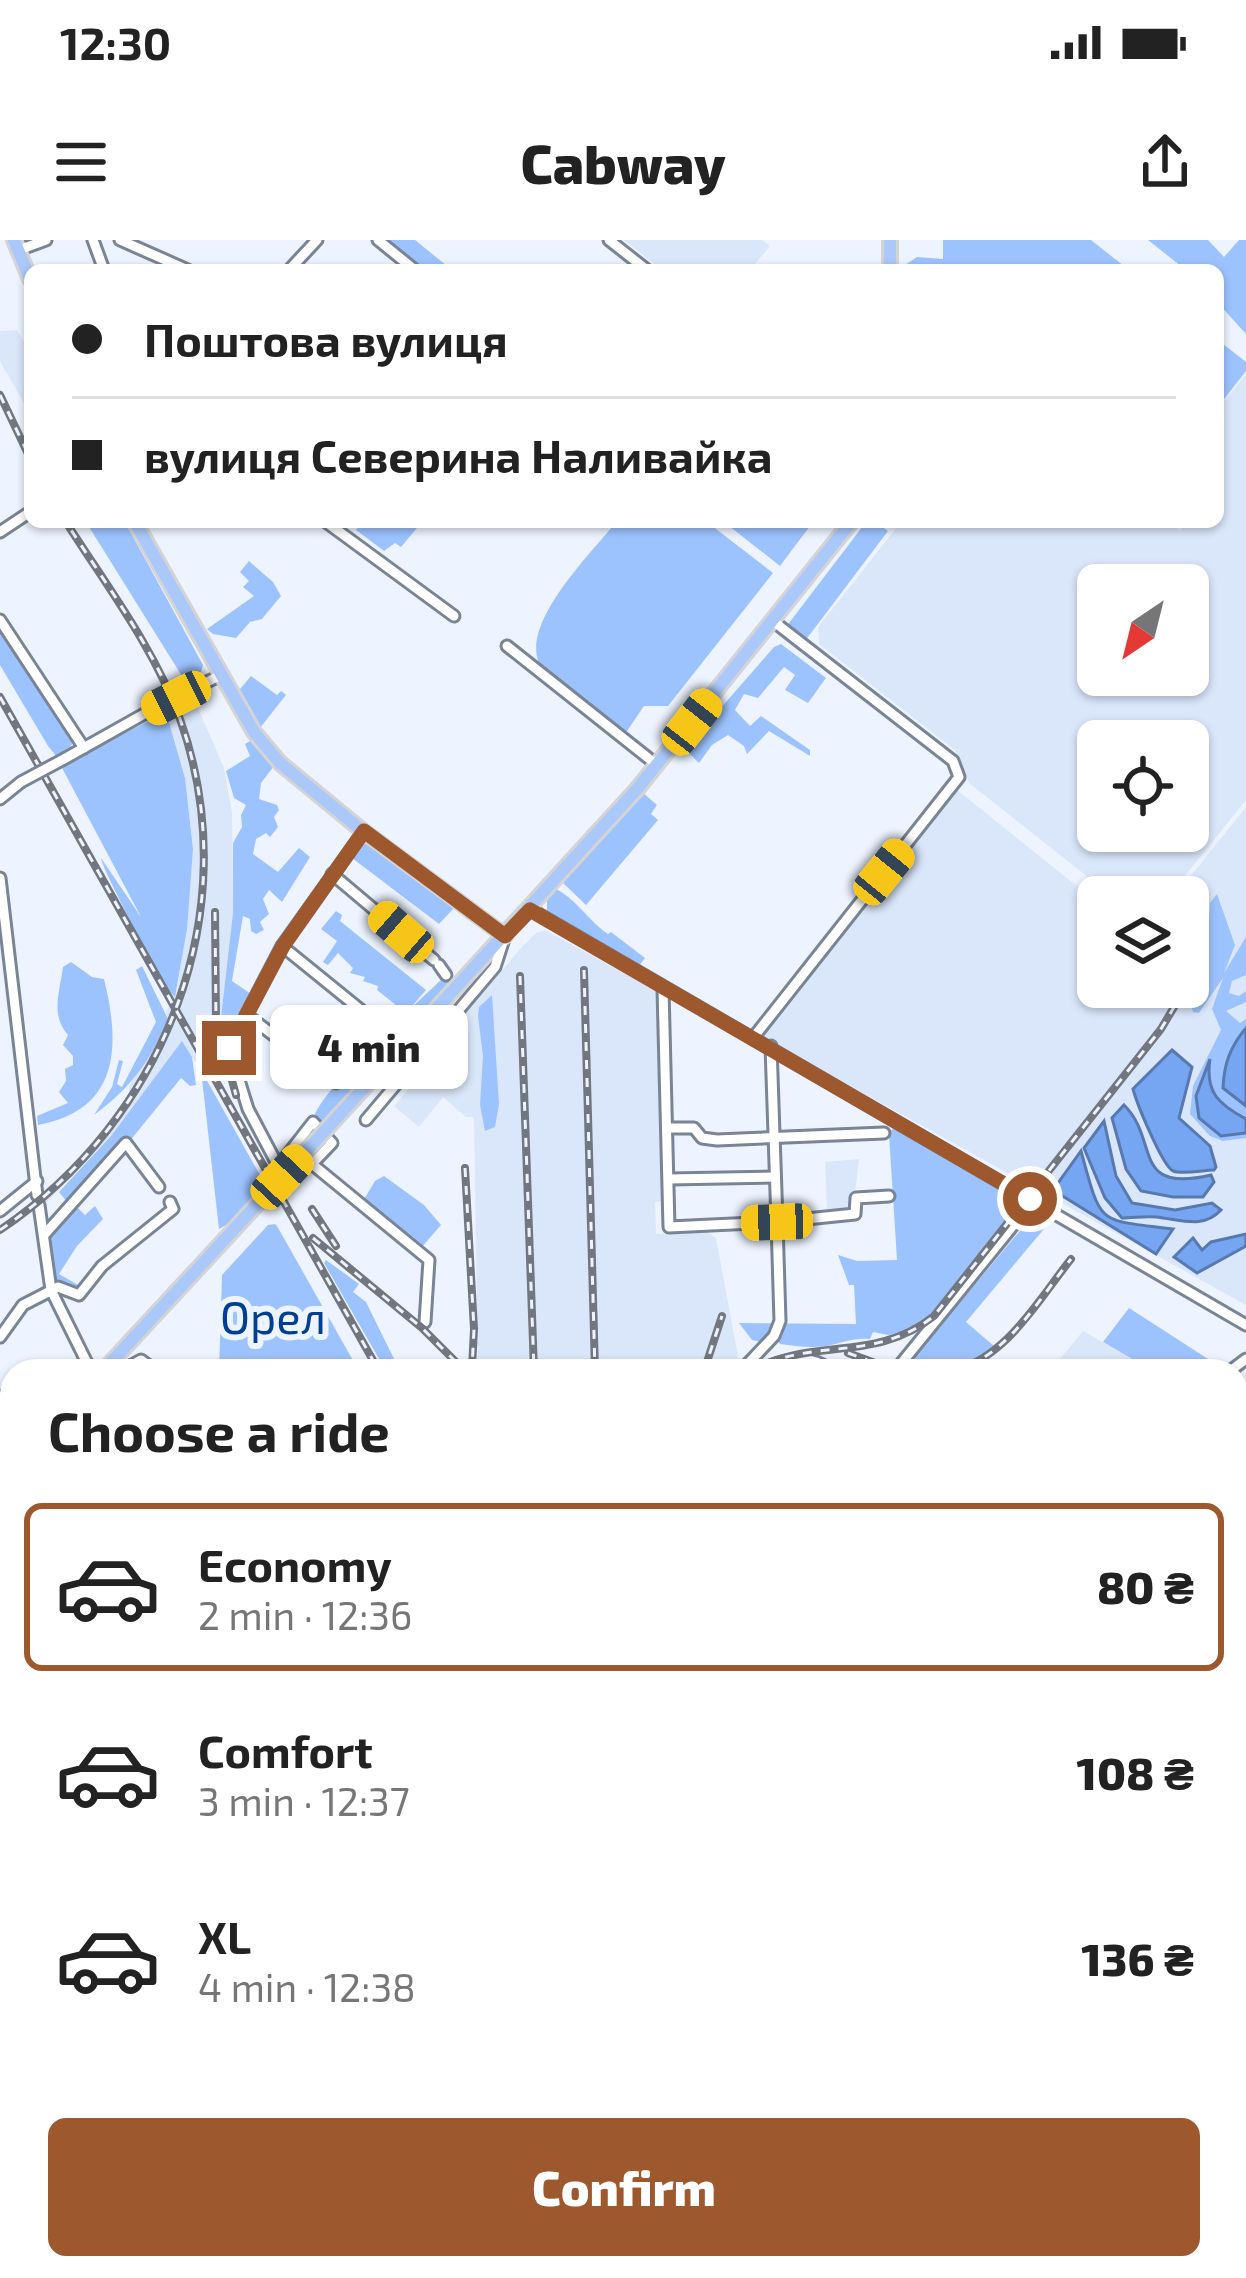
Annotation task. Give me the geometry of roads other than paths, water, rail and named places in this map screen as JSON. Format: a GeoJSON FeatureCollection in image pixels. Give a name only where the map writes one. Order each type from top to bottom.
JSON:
{"type":"FeatureCollection","features":[{"type":"Feature","properties":{"kind":"main road"},"geometry":{"type":"LineString","coordinates":[[138,528],[254,732],[280,763],[505,936]]}},
{"type":"Feature","properties":{"kind":"main road"},"geometry":{"type":"LineString","coordinates":[[122,1359],[152,1318],[530,910],[657,765],[846,528]]}},
{"type":"Feature","properties":{"kind":"street"},"geometry":{"type":"LineString","coordinates":[[16,245],[46,240]]}},
{"type":"Feature","properties":{"kind":"street"},"geometry":{"type":"LineString","coordinates":[[120,240],[174,264]]}},
{"type":"Feature","properties":{"kind":"street"},"geometry":{"type":"LineString","coordinates":[[295,264],[317,240]]}},
{"type":"Feature","properties":{"kind":"street"},"geometry":{"type":"LineString","coordinates":[[378,240],[408,264]]}},
{"type":"Feature","properties":{"kind":"street"},"geometry":{"type":"LineString","coordinates":[[609,240],[639,264]]}},
{"type":"Feature","properties":{"kind":"street"},"geometry":{"type":"LineString","coordinates":[[334,528],[454,616]]}},
{"type":"Feature","properties":{"kind":"street"},"geometry":{"type":"LineString","coordinates":[[0,620],[84,748]]}},
{"type":"Feature","properties":{"kind":"street"},"geometry":{"type":"LineString","coordinates":[[753,1038],[958,777],[953,761],[772,621]]}},
{"type":"Feature","properties":{"kind":"street"},"geometry":{"type":"LineString","coordinates":[[507,646],[657,765]]}},
{"type":"Feature","properties":{"kind":"street"},"geometry":{"type":"LineString","coordinates":[[0,799],[21,782],[221,675]]}},
{"type":"Feature","properties":{"kind":"street"},"geometry":{"type":"LineString","coordinates":[[364,831],[283,946],[229,1048],[248,1109],[276,1162],[314,1123],[332,1143],[313,1165],[429,1261],[425,1322]]}},
{"type":"Feature","properties":{"kind":"street"},"geometry":{"type":"LineString","coordinates":[[332,874],[440,966]]}},
{"type":"Feature","properties":{"kind":"street"},"geometry":{"type":"LineString","coordinates":[[0,878],[4,953],[51,1290],[85,1359]]}},
{"type":"Feature","properties":{"kind":"street"},"geometry":{"type":"LineString","coordinates":[[530,910],[1246,1325]]}},
{"type":"Feature","properties":{"kind":"street"},"geometry":{"type":"LineString","coordinates":[[366,1120],[495,967],[505,936]]}},
{"type":"Feature","properties":{"kind":"street"},"geometry":{"type":"LineString","coordinates":[[283,946],[388,1031]]}},
{"type":"Feature","properties":{"kind":"street"},"geometry":{"type":"LineString","coordinates":[[663,989],[670,1227],[856,1214],[856,1198],[889,1196]]}},
{"type":"Feature","properties":{"kind":"street"},"geometry":{"type":"LineString","coordinates":[[247,1016],[336,1083]]}},
{"type":"Feature","properties":{"kind":"street"},"geometry":{"type":"LineString","coordinates":[[752,1359],[774,1336],[780,1321],[771,1046]]}},
{"type":"Feature","properties":{"kind":"street"},"geometry":{"type":"LineString","coordinates":[[669,1128],[694,1128],[702,1138],[717,1140],[884,1133]]}},
{"type":"Feature","properties":{"kind":"street"},"geometry":{"type":"LineString","coordinates":[[44,1234],[126,1143],[159,1187]]}},
{"type":"Feature","properties":{"kind":"street"},"geometry":{"type":"LineString","coordinates":[[670,1180],[776,1177]]}},
{"type":"Feature","properties":{"kind":"street"},"geometry":{"type":"LineString","coordinates":[[2,1208],[37,1181]]}},
{"type":"Feature","properties":{"kind":"street"},"geometry":{"type":"LineString","coordinates":[[905,1359],[1033,1201]]}},
{"type":"Feature","properties":{"kind":"street"},"geometry":{"type":"LineString","coordinates":[[0,1336],[38,1295],[61,1287],[80,1294],[102,1266],[173,1209],[170,1202]]}},
{"type":"Feature","properties":{"kind":"street"},"geometry":{"type":"LineString","coordinates":[[38,1295],[56,1306]]}},
{"type":"Feature","properties":{"kind":"railway"},"geometry":{"type":"LineString","coordinates":[[0,395],[24,445]]}},
{"type":"Feature","properties":{"kind":"railway"},"geometry":{"type":"LineString","coordinates":[[0,1230],[58,1184],[107,1130],[147,1070],[177,1004],[196,935],[204,864],[199,791],[170,693],[129,618],[70,528]]}},
{"type":"Feature","properties":{"kind":"railway"},"geometry":{"type":"LineString","coordinates":[[0,697],[372,1359]]}},
{"type":"Feature","properties":{"kind":"railway"},"geometry":{"type":"LineString","coordinates":[[215,912],[216,1023],[236,1095]]}},
{"type":"Feature","properties":{"kind":"railway"},"geometry":{"type":"LineString","coordinates":[[584,970],[595,1359]]}},
{"type":"Feature","properties":{"kind":"railway"},"geometry":{"type":"LineString","coordinates":[[520,976],[534,1359]]}},
{"type":"Feature","properties":{"kind":"railway"},"geometry":{"type":"LineString","coordinates":[[781,1359],[889,1340],[934,1316],[1174,1008]]}},
{"type":"Feature","properties":{"kind":"railway"},"geometry":{"type":"LineString","coordinates":[[465,1168],[472,1359]]}},
{"type":"Feature","properties":{"kind":"railway"},"geometry":{"type":"LineString","coordinates":[[312,1209],[336,1246]]}},
{"type":"Feature","properties":{"kind":"railway"},"geometry":{"type":"LineString","coordinates":[[313,1238],[453,1359]]}},
{"type":"Feature","properties":{"kind":"railway"},"geometry":{"type":"LineString","coordinates":[[980,1359],[1005,1341],[1071,1259]]}},
{"type":"Feature","properties":{"kind":"railway"},"geometry":{"type":"LineString","coordinates":[[708,1359],[722,1316]]}},
{"type":"Feature","properties":{"kind":"railway"},"geometry":{"type":"LineString","coordinates":[[848,1353],[864,1359]]}},
{"type":"Feature","properties":{"kind":"park label","name":"Орел"},"geometry":{"type":"Point","coordinates":[273,1318]}}]}
